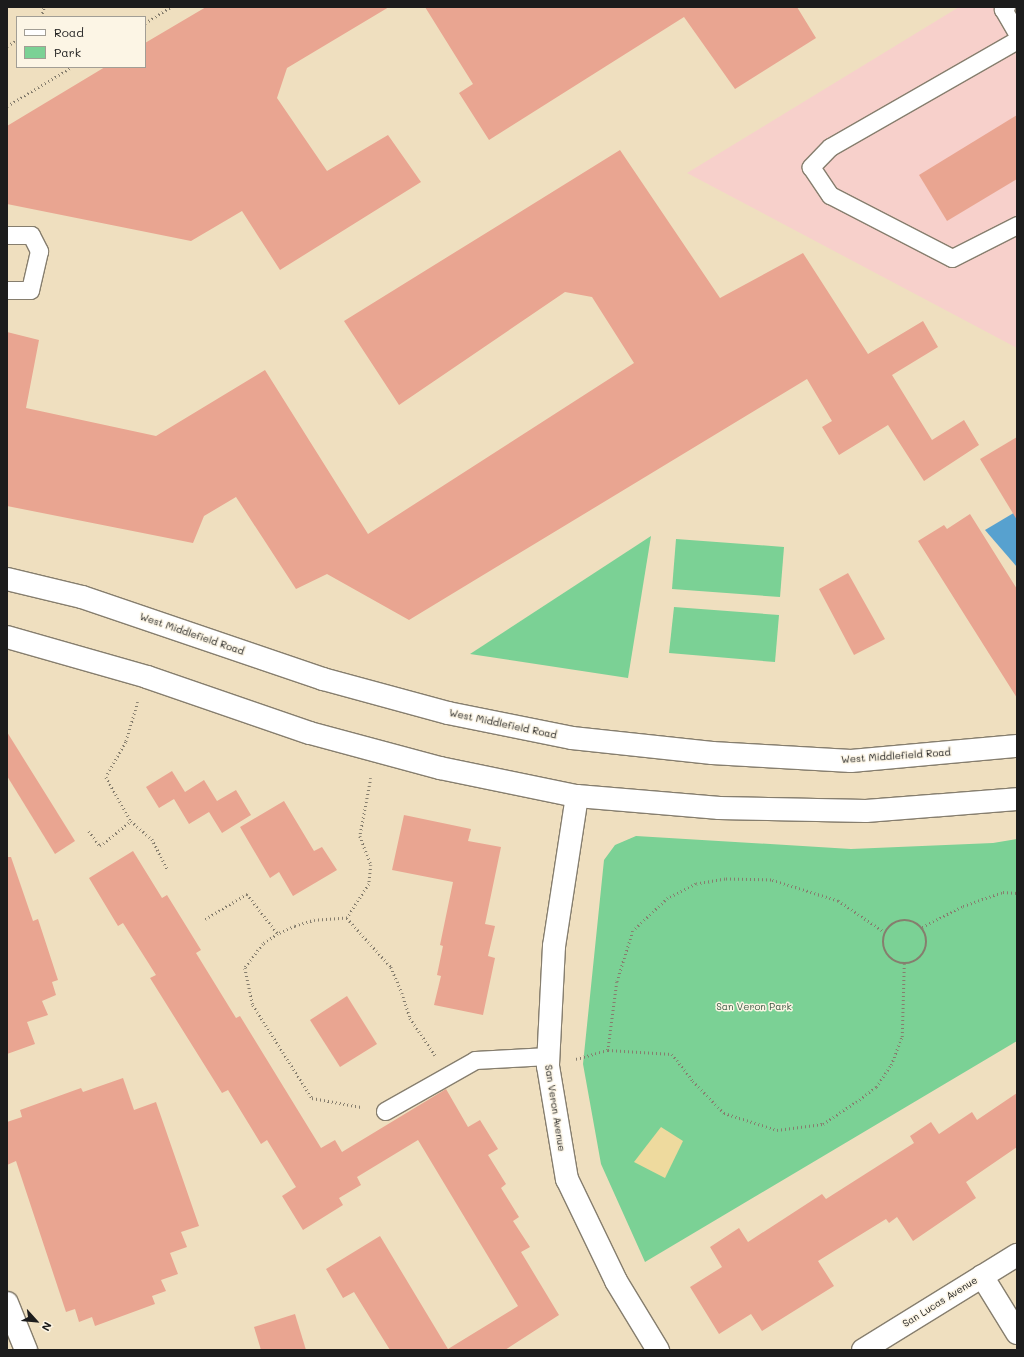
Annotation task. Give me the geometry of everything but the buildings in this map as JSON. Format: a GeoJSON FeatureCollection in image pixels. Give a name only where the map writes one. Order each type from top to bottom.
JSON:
{"type":"FeatureCollection","features":[{"type":"Feature","properties":{"kind":"main road","name":"West Middlefield Road"},"geometry":{"type":"LineString","coordinates":[[7,579],[82,597],[323,679],[448,713],[572,738],[712,753],[851,761],[1017,746]]}},
{"type":"Feature","properties":{"kind":"main road"},"geometry":{"type":"LineString","coordinates":[[7,637],[147,677],[310,733],[440,768],[577,796],[719,808],[866,811],[1017,799]]}},
{"type":"Feature","properties":{"kind":"main road","name":"San Veron Avenue"},"geometry":{"type":"LineString","coordinates":[[577,796],[554,946],[548,1061],[567,1179],[616,1281],[658,1350]]}},
{"type":"Feature","properties":{"kind":"main road","name":"San Lucas Avenue"},"geometry":{"type":"LineString","coordinates":[[863,1350],[1017,1255]]}},
{"type":"Feature","properties":{"kind":"main road"},"geometry":{"type":"LineString","coordinates":[[982,1276],[1017,1333]]}},
{"type":"Feature","properties":{"kind":"main road"},"geometry":{"type":"LineString","coordinates":[[7,1303],[26,1350]]}},
{"type":"Feature","properties":{"kind":"lane"},"geometry":{"type":"LineString","coordinates":[[1006,7],[1003,9],[1017,33]]}},
{"type":"Feature","properties":{"kind":"lane"},"geometry":{"type":"LineString","coordinates":[[1017,40],[830,146],[811,167],[830,195],[952,258],[1017,225]]}},
{"type":"Feature","properties":{"kind":"lane"},"geometry":{"type":"LineString","coordinates":[[7,235],[31,235],[39,251],[30,290],[7,290]]}},
{"type":"Feature","properties":{"kind":"lane"},"geometry":{"type":"LineString","coordinates":[[385,1111],[476,1060],[548,1061]]}},
{"type":"Feature","properties":{"kind":"path"},"geometry":{"type":"LineString","coordinates":[[146,22],[171,7]]}},
{"type":"Feature","properties":{"kind":"path"},"geometry":{"type":"LineString","coordinates":[[7,46],[16,41]]}},
{"type":"Feature","properties":{"kind":"path"},"geometry":{"type":"LineString","coordinates":[[7,106],[70,68]]}},
{"type":"Feature","properties":{"kind":"path"},"geometry":{"type":"LineString","coordinates":[[147,677],[126,742],[106,777],[132,821],[152,839],[168,870]]}},
{"type":"Feature","properties":{"kind":"path"},"geometry":{"type":"LineString","coordinates":[[347,918],[369,884],[371,865],[360,836],[368,789],[379,751]]}},
{"type":"Feature","properties":{"kind":"path"},"geometry":{"type":"LineString","coordinates":[[89,831],[100,846],[132,821]]}},
{"type":"Feature","properties":{"kind":"path"},"geometry":{"type":"LineString","coordinates":[[608,1050],[617,982],[633,931],[668,898],[696,884],[725,879],[771,880],[838,901],[885,933]]}},
{"type":"Feature","properties":{"kind":"path"},"geometry":{"type":"LineString","coordinates":[[922,927],[963,906],[1003,892],[1017,893]]}},
{"type":"Feature","properties":{"kind":"path"},"geometry":{"type":"LineString","coordinates":[[205,919],[247,894],[278,934]]}},
{"type":"Feature","properties":{"kind":"path"},"geometry":{"type":"LineString","coordinates":[[347,918],[315,920],[295,926],[278,934],[263,944],[245,968],[253,1005],[312,1098],[385,1111]]}},
{"type":"Feature","properties":{"kind":"path"},"geometry":{"type":"LineString","coordinates":[[347,918],[391,967],[402,993],[410,1018],[448,1076]]}},
{"type":"Feature","properties":{"kind":"path"},"geometry":{"type":"LineString","coordinates":[[902,920],[910,920],[922,927],[927,941],[924,955],[912,963],[904,964],[897,963],[886,954],[883,947],[885,933],[889,927],[902,920]]}},
{"type":"Feature","properties":{"kind":"path"},"geometry":{"type":"LineString","coordinates":[[548,1061],[608,1050],[672,1054],[693,1081],[724,1113],[777,1130],[823,1124],[876,1087],[891,1065],[902,1037],[904,964]]}},
{"type":"Feature","properties":{"kind":"shaded area"},"geometry":{"type":"Polygon","coordinates":[[[959,7],[1017,7],[1017,348],[687,173],[959,7]]]}},
{"type":"Feature","properties":{"kind":"green space"},"geometry":{"type":"Polygon","coordinates":[[[651,536],[628,678],[470,654],[651,536]]]}},
{"type":"Feature","properties":{"kind":"green space"},"geometry":{"type":"Polygon","coordinates":[[[676,539],[784,547],[780,597],[672,589],[676,539]]]}},
{"type":"Feature","properties":{"kind":"green space"},"geometry":{"type":"Polygon","coordinates":[[[674,607],[779,615],[775,662],[669,653],[674,607]]]}},
{"type":"Feature","properties":{"kind":"green space","name":"San Veron Park"},"geometry":{"type":"Polygon","coordinates":[[[636,836],[851,849],[993,843],[1017,839],[1017,1041],[645,1262],[601,1164],[583,1064],[604,860],[615,845],[636,836]]]}},
{"type":"Feature","properties":{"kind":"sand"},"geometry":{"type":"Polygon","coordinates":[[[661,1127],[683,1141],[665,1178],[634,1162],[661,1127]]]}},
{"type":"Feature","properties":{"kind":"water"},"geometry":{"type":"Polygon","coordinates":[[[1017,511],[1017,567],[985,530],[1017,511]]]}}]}
